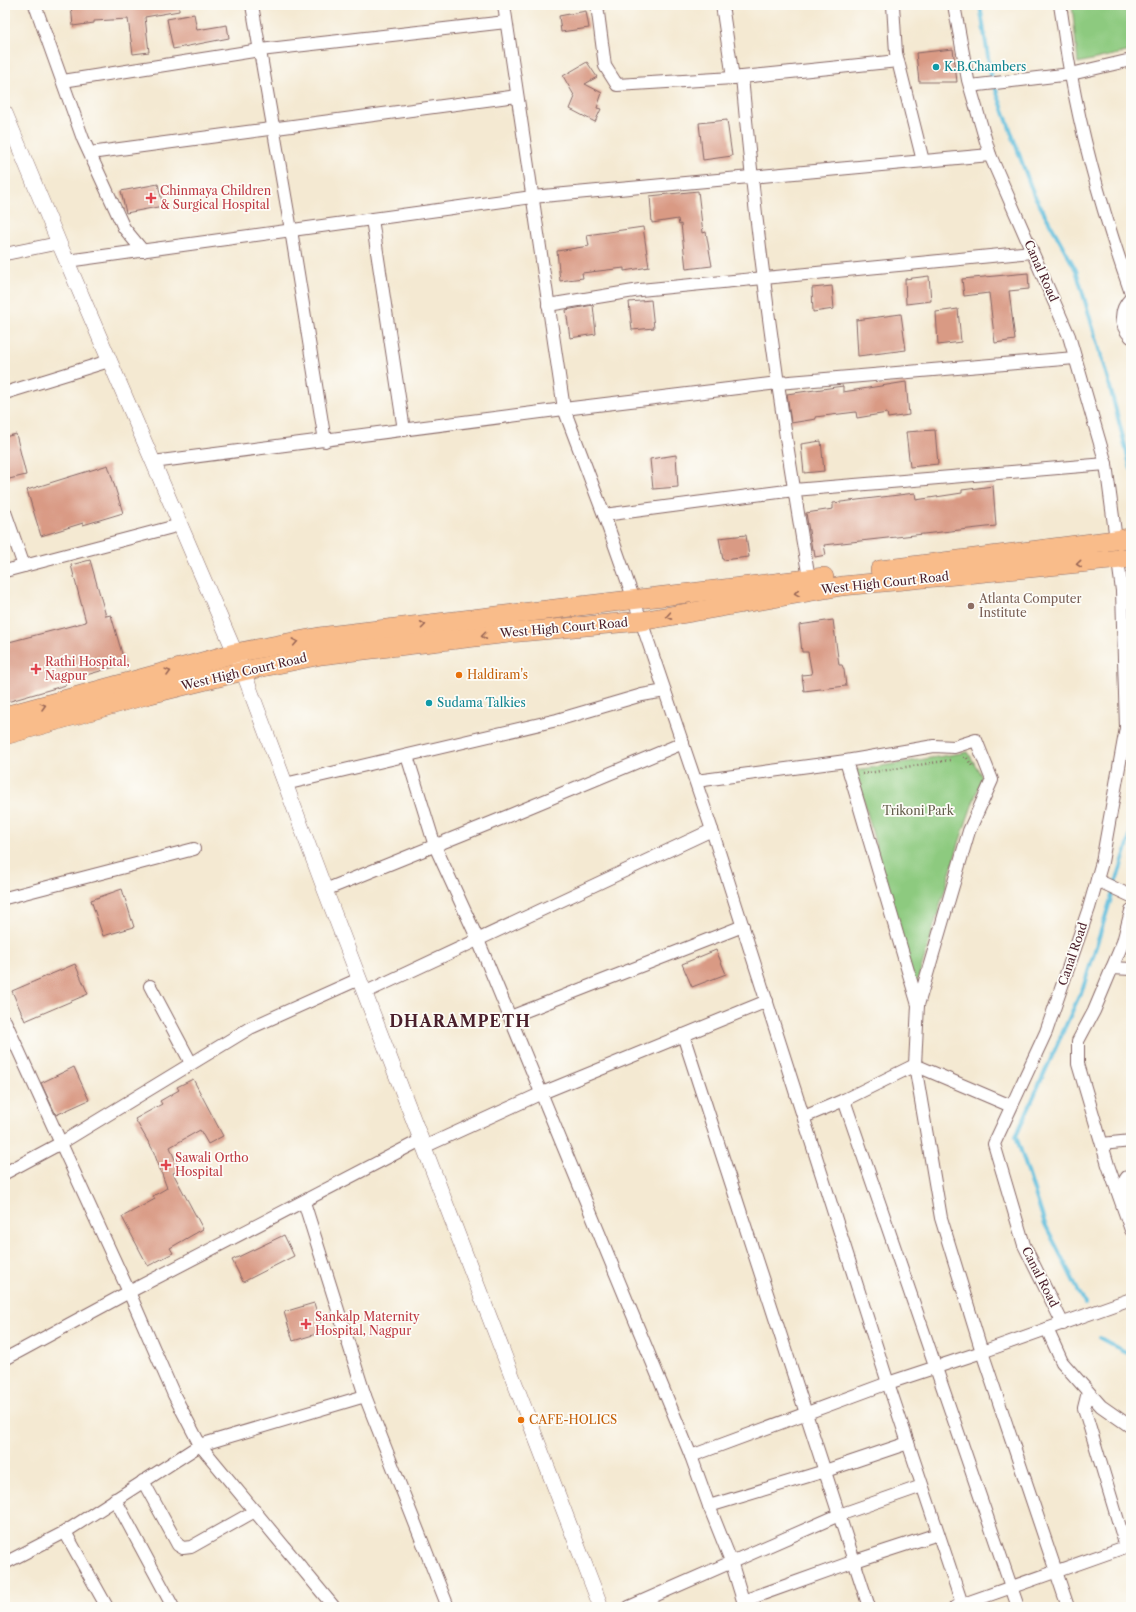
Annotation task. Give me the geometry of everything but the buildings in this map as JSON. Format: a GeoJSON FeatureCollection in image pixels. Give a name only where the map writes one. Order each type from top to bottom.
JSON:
{"type":"FeatureCollection","features":[{"type":"Feature","properties":{"kind":"main road","name":"West High Court Road"},"geometry":{"type":"LineString","coordinates":[[5,716],[235,653],[319,637],[634,600],[1124,539]]}},
{"type":"Feature","properties":{"kind":"main road","name":"West High Court Road"},"geometry":{"type":"LineString","coordinates":[[5,735],[243,671],[329,654],[509,632],[641,621],[842,586],[1124,559]]}},
{"type":"Feature","properties":{"kind":"street"},"geometry":{"type":"LineString","coordinates":[[36,5],[83,139],[124,228],[143,250]]}},
{"type":"Feature","properties":{"kind":"street"},"geometry":{"type":"LineString","coordinates":[[252,5],[291,230],[325,440]]}},
{"type":"Feature","properties":{"kind":"street"},"geometry":{"type":"LineString","coordinates":[[504,5],[564,409],[604,515],[696,781],[960,1606],[1129,1546],[1084,1408],[1088,1392]]}},
{"type":"Feature","properties":{"kind":"street"},"geometry":{"type":"LineString","coordinates":[[597,5],[605,66],[617,85],[737,78],[898,61]]}},
{"type":"Feature","properties":{"kind":"street"},"geometry":{"type":"LineString","coordinates":[[722,5],[737,78],[778,383],[809,578]]}},
{"type":"Feature","properties":{"kind":"street"},"geometry":{"type":"LineString","coordinates":[[894,5],[896,53],[923,161]]}},
{"type":"Feature","properties":{"kind":"street","name":"Canal Road"},"geometry":{"type":"LineString","coordinates":[[954,5],[970,86],[990,155],[1069,336],[1106,464],[1124,539]]}},
{"type":"Feature","properties":{"kind":"street"},"geometry":{"type":"LineString","coordinates":[[1060,5],[1070,74],[1085,140],[1118,256],[1131,292]]}},
{"type":"Feature","properties":{"kind":"street"},"geometry":{"type":"LineString","coordinates":[[63,81],[260,50],[506,22]]}},
{"type":"Feature","properties":{"kind":"street"},"geometry":{"type":"LineString","coordinates":[[970,86],[1070,74],[1131,60]]}},
{"type":"Feature","properties":{"kind":"street"},"geometry":{"type":"LineString","coordinates":[[90,153],[517,96]]}},
{"type":"Feature","properties":{"kind":"street"},"geometry":{"type":"LineString","coordinates":[[5,113],[109,361],[243,671],[364,993],[601,1607]]}},
{"type":"Feature","properties":{"kind":"street"},"geometry":{"type":"LineString","coordinates":[[67,261],[532,197],[990,155]]}},
{"type":"Feature","properties":{"kind":"street"},"geometry":{"type":"LineString","coordinates":[[372,219],[404,430]]}},
{"type":"Feature","properties":{"kind":"street"},"geometry":{"type":"LineString","coordinates":[[5,254],[59,243]]}},
{"type":"Feature","properties":{"kind":"street"},"geometry":{"type":"LineString","coordinates":[[548,305],[640,290],[1032,252]]}},
{"type":"Feature","properties":{"kind":"street"},"geometry":{"type":"LineString","coordinates":[[1131,298],[1123,309],[1121,317],[1123,325],[1131,337]]}},
{"type":"Feature","properties":{"kind":"street"},"geometry":{"type":"LineString","coordinates":[[153,462],[778,383],[1075,358]]}},
{"type":"Feature","properties":{"kind":"street"},"geometry":{"type":"LineString","coordinates":[[5,393],[109,361]]}},
{"type":"Feature","properties":{"kind":"street"},"geometry":{"type":"LineString","coordinates":[[604,515],[794,490],[1106,464]]}},
{"type":"Feature","properties":{"kind":"street"},"geometry":{"type":"LineString","coordinates":[[5,512],[24,566]]}},
{"type":"Feature","properties":{"kind":"street"},"geometry":{"type":"LineString","coordinates":[[5,571],[180,525]]}},
{"type":"Feature","properties":{"kind":"street","name":"Canal Road"},"geometry":{"type":"LineString","coordinates":[[1063,1324],[1024,1246],[994,1144],[1046,1032],[1089,908],[1102,862],[1126,728],[1122,591],[1124,559]]}},
{"type":"Feature","properties":{"kind":"street"},"geometry":{"type":"LineString","coordinates":[[285,784],[557,720],[642,694],[665,691]]}},
{"type":"Feature","properties":{"kind":"street"},"geometry":{"type":"LineString","coordinates":[[696,781],[846,761],[934,746],[954,747],[976,740],[992,780],[968,831],[918,1005],[915,1065],[941,1218],[982,1352],[1068,1607]]}},
{"type":"Feature","properties":{"kind":"street"},"geometry":{"type":"LineString","coordinates":[[325,890],[683,743]]}},
{"type":"Feature","properties":{"kind":"street"},"geometry":{"type":"LineString","coordinates":[[407,756],[435,846],[478,940],[691,1456],[731,1561],[744,1604],[855,1561],[938,1534]]}},
{"type":"Feature","properties":{"kind":"street"},"geometry":{"type":"LineString","coordinates":[[846,761],[918,1005]]}},
{"type":"Feature","properties":{"kind":"street"},"geometry":{"type":"LineString","coordinates":[[364,993],[712,830]]}},
{"type":"Feature","properties":{"kind":"street"},"geometry":{"type":"LineString","coordinates":[[5,898],[194,848]]}},
{"type":"Feature","properties":{"kind":"street"},"geometry":{"type":"LineString","coordinates":[[1097,880],[1131,896]]}},
{"type":"Feature","properties":{"kind":"street"},"geometry":{"type":"LineString","coordinates":[[1128,1202],[1102,1144],[1078,1064],[1078,1041],[1094,1011],[1123,942],[1131,912]]}},
{"type":"Feature","properties":{"kind":"street"},"geometry":{"type":"LineString","coordinates":[[510,1017],[743,926]]}},
{"type":"Feature","properties":{"kind":"street"},"geometry":{"type":"LineString","coordinates":[[1112,968],[1131,969]]}},
{"type":"Feature","properties":{"kind":"street"},"geometry":{"type":"LineString","coordinates":[[5,1173],[60,1143],[250,1028],[359,979]]}},
{"type":"Feature","properties":{"kind":"street"},"geometry":{"type":"LineString","coordinates":[[150,986],[191,1063]]}},
{"type":"Feature","properties":{"kind":"street"},"geometry":{"type":"LineString","coordinates":[[5,1359],[129,1292],[304,1202],[422,1144],[767,1001]]}},
{"type":"Feature","properties":{"kind":"street"},"geometry":{"type":"LineString","coordinates":[[5,1021],[174,1394],[200,1445],[334,1607]]}},
{"type":"Feature","properties":{"kind":"street"},"geometry":{"type":"LineString","coordinates":[[683,1035],[869,1607]]}},
{"type":"Feature","properties":{"kind":"street"},"geometry":{"type":"LineString","coordinates":[[804,1117],[844,1100],[915,1065],[1011,1106]]}},
{"type":"Feature","properties":{"kind":"street"},"geometry":{"type":"LineString","coordinates":[[844,1100],[1018,1607]]}},
{"type":"Feature","properties":{"kind":"street"},"geometry":{"type":"LineString","coordinates":[[1102,1144],[1131,1141]]}},
{"type":"Feature","properties":{"kind":"street"},"geometry":{"type":"LineString","coordinates":[[1131,1177],[1125,1180],[1131,1230]]}},
{"type":"Feature","properties":{"kind":"street"},"geometry":{"type":"LineString","coordinates":[[304,1202],[365,1396],[448,1607]]}},
{"type":"Feature","properties":{"kind":"street"},"geometry":{"type":"LineString","coordinates":[[691,1456],[888,1383],[982,1352],[1131,1299]]}},
{"type":"Feature","properties":{"kind":"street"},"geometry":{"type":"LineString","coordinates":[[1047,1329],[1062,1362],[1101,1406],[1131,1427]]}},
{"type":"Feature","properties":{"kind":"street"},"geometry":{"type":"LineString","coordinates":[[5,1563],[65,1532],[200,1445],[365,1396]]}},
{"type":"Feature","properties":{"kind":"street"},"geometry":{"type":"LineString","coordinates":[[709,1506],[825,1471],[908,1443]]}},
{"type":"Feature","properties":{"kind":"street"},"geometry":{"type":"LineString","coordinates":[[143,1481],[178,1545],[183,1548],[191,1547],[255,1511]]}},
{"type":"Feature","properties":{"kind":"street"},"geometry":{"type":"LineString","coordinates":[[629,1607],[731,1561],[839,1515],[922,1486]]}},
{"type":"Feature","properties":{"kind":"street"},"geometry":{"type":"LineString","coordinates":[[115,1499],[173,1607]]}},
{"type":"Feature","properties":{"kind":"street"},"geometry":{"type":"LineString","coordinates":[[65,1532],[107,1607]]}},
{"type":"Feature","properties":{"kind":"path"},"geometry":{"type":"LineString","coordinates":[[959,759],[966,758],[974,769]]}},
{"type":"Feature","properties":{"kind":"path"},"geometry":{"type":"LineString","coordinates":[[858,774],[951,760]]}},
{"type":"Feature","properties":{"kind":"green space"},"geometry":{"type":"Polygon","coordinates":[[[1072,5],[1131,5],[1131,51],[1078,63],[1072,5]]]}},
{"type":"Feature","properties":{"kind":"green space","name":"Trikoni Park"},"geometry":{"type":"Polygon","coordinates":[[[968,752],[982,777],[960,840],[914,992],[856,770],[968,752]]]}},
{"type":"Feature","properties":{"kind":"waterway"},"geometry":{"type":"LineString","coordinates":[[980,5],[991,76],[1033,193],[1076,270],[1110,387],[1131,469]]}},
{"type":"Feature","properties":{"kind":"waterway"},"geometry":{"type":"LineString","coordinates":[[1085,1304],[1045,1224],[1016,1136],[1084,985],[1129,841],[1131,827]]}},
{"type":"Feature","properties":{"kind":"waterway"},"geometry":{"type":"LineString","coordinates":[[1100,1338],[1131,1355]]}},
{"type":"Feature","properties":{"kind":"place","name":"K.B.Chambers"},"geometry":{"type":"Point","coordinates":[936,67]}},
{"type":"Feature","properties":{"kind":"place","name":"Chinmaya Children & Surgical Hospital"},"geometry":{"type":"Point","coordinates":[151,198]}},
{"type":"Feature","properties":{"kind":"place","name":"Atlanta Computer Institute"},"geometry":{"type":"Point","coordinates":[971,606]}},
{"type":"Feature","properties":{"kind":"place","name":"Rathi Hospital, Nagpur"},"geometry":{"type":"Point","coordinates":[36,669]}},
{"type":"Feature","properties":{"kind":"place","name":"Haldiram's"},"geometry":{"type":"Point","coordinates":[459,675]}},
{"type":"Feature","properties":{"kind":"place","name":"Sudama Talkies"},"geometry":{"type":"Point","coordinates":[429,703]}},
{"type":"Feature","properties":{"kind":"place","name":"Sawali Ortho Hospital"},"geometry":{"type":"Point","coordinates":[166,1165]}},
{"type":"Feature","properties":{"kind":"place","name":"Sankalp Maternity Hospital, Nagpur"},"geometry":{"type":"Point","coordinates":[306,1324]}},
{"type":"Feature","properties":{"kind":"place","name":"CAFE-HOLICS"},"geometry":{"type":"Point","coordinates":[521,1420]}},
{"type":"Feature","properties":{"kind":"district","name":"DHARAMPETH"},"geometry":{"type":"Point","coordinates":[460,1021]}}]}
